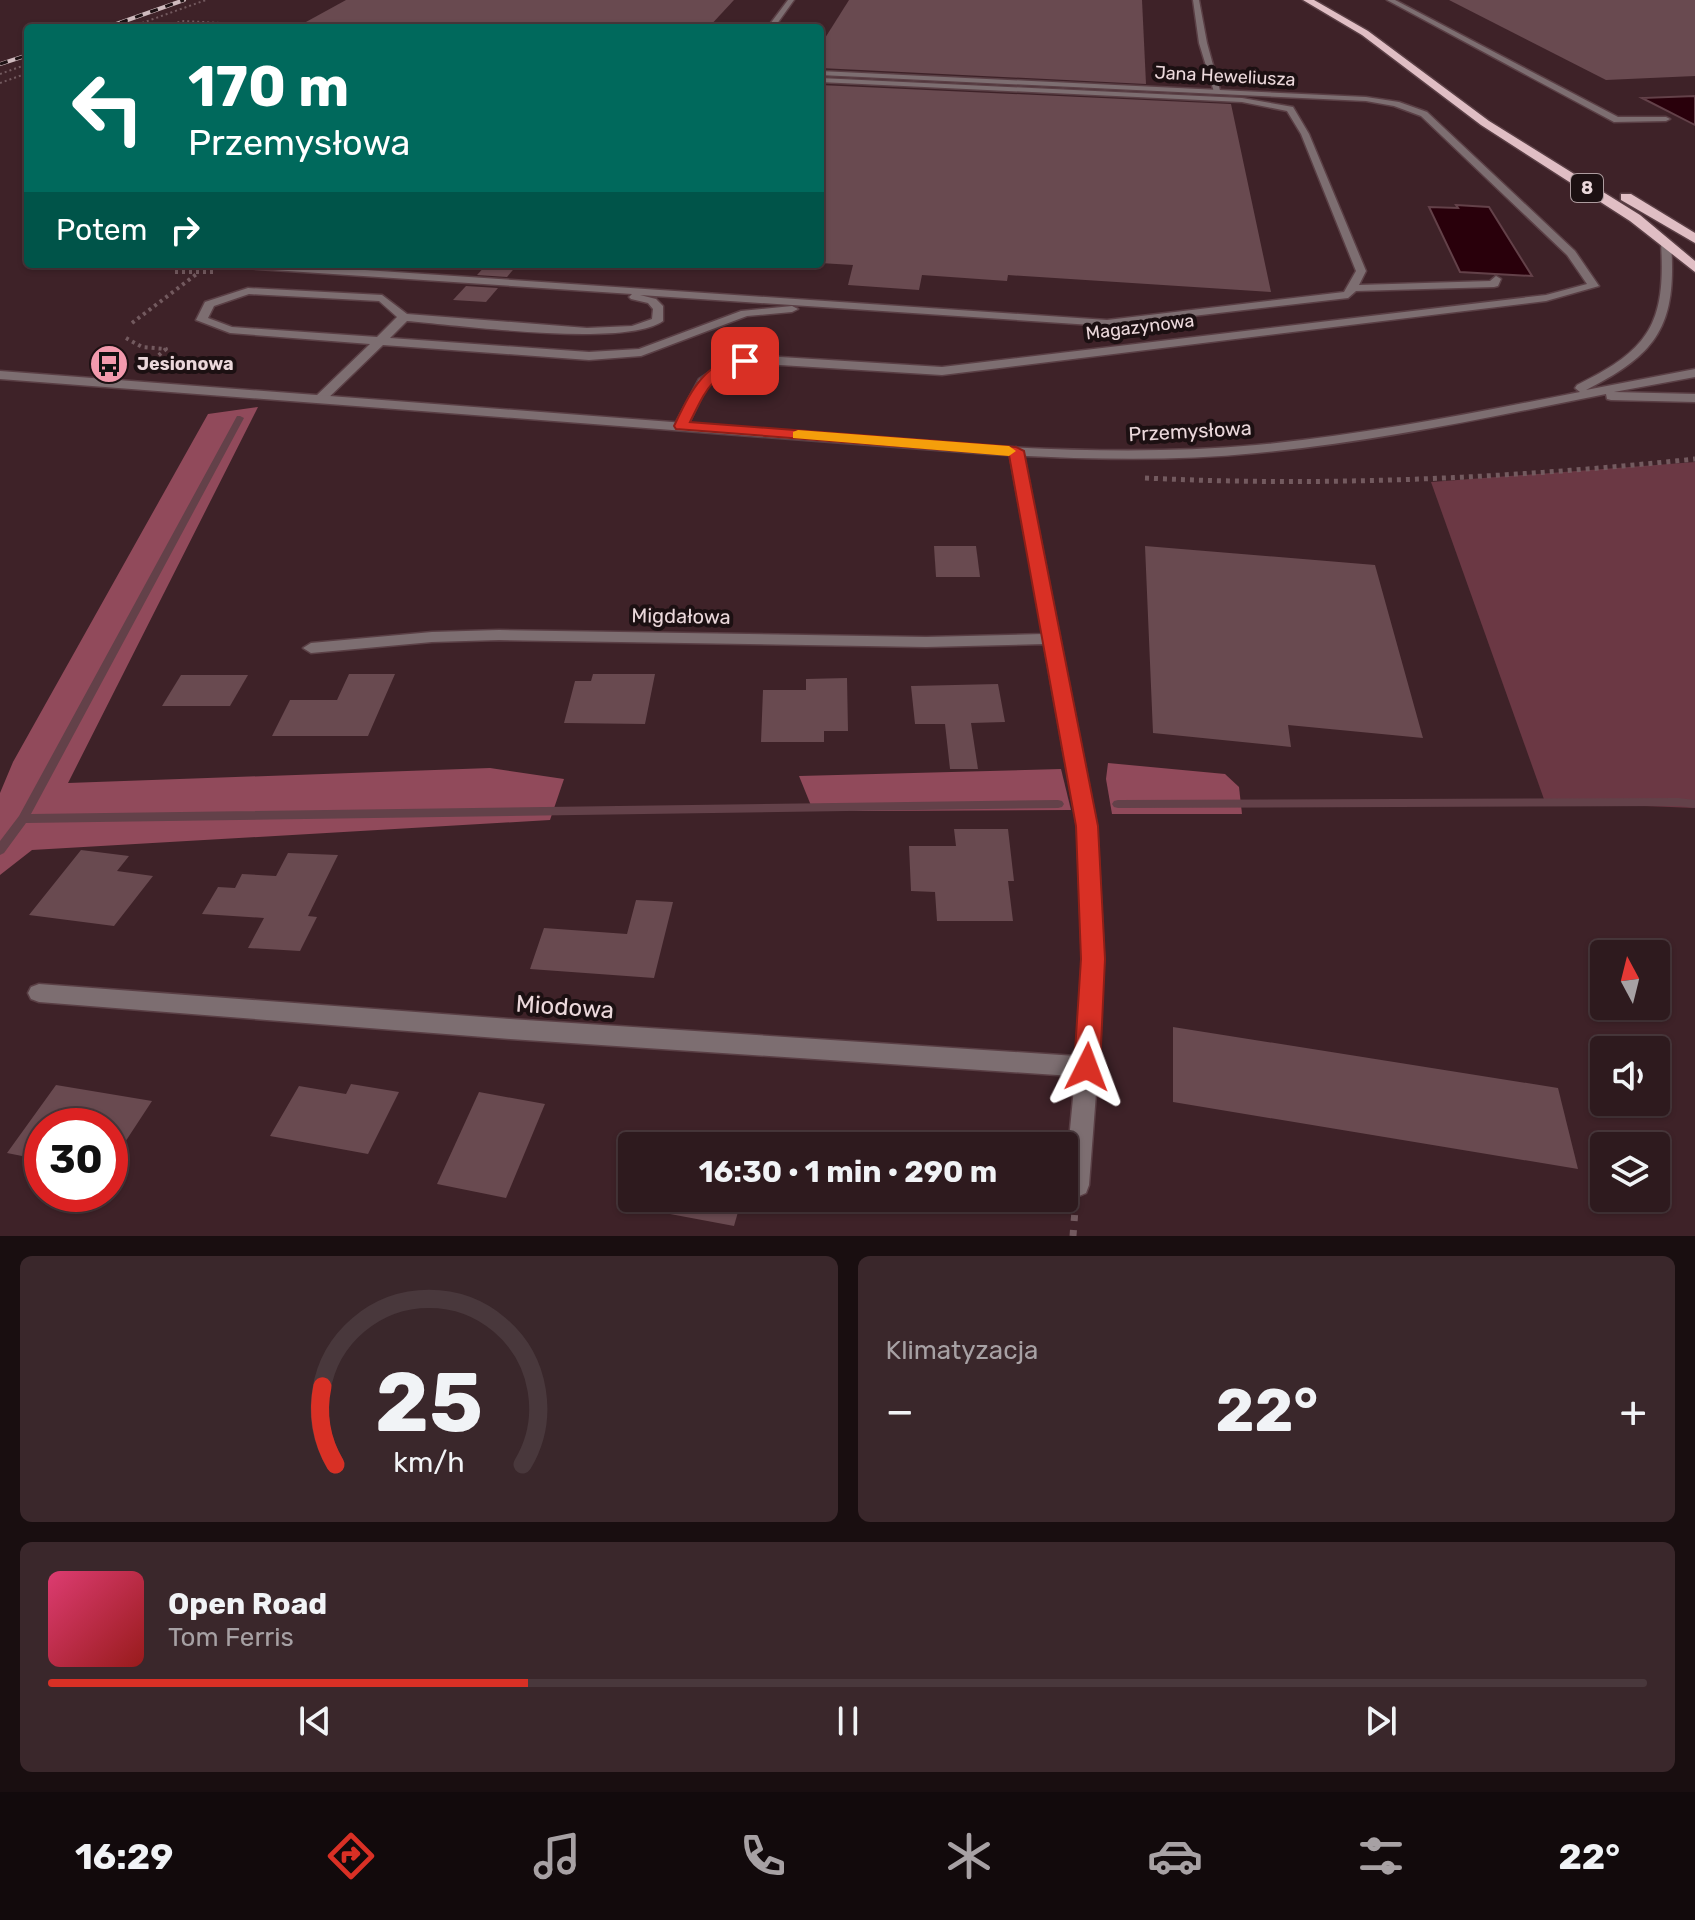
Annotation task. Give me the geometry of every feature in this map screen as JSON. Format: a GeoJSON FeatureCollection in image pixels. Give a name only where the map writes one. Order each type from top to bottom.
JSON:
{"type":"FeatureCollection","features":[{"type":"Feature","properties":{"kind":"highway","name":"8"},"geometry":{"type":"LineString","coordinates":[[1307,0],[1420,62],[1506,122],[1695,239]]}},
{"type":"Feature","properties":{"kind":"highway","name":"8"},"geometry":{"type":"LineString","coordinates":[[1365,33],[1485,123],[1635,218],[1695,268]]}},
{"type":"Feature","properties":{"kind":"street"},"geometry":{"type":"LineString","coordinates":[[773,24],[791,0]]}},
{"type":"Feature","properties":{"kind":"street"},"geometry":{"type":"LineString","coordinates":[[1196,0],[1203,43],[1218,92]]}},
{"type":"Feature","properties":{"kind":"street"},"geometry":{"type":"LineString","coordinates":[[1390,0],[1617,120],[1666,119]]}},
{"type":"Feature","properties":{"kind":"street","name":"Jana Heweliusza"},"geometry":{"type":"LineString","coordinates":[[824,73],[1366,99],[1412,109],[1424,114],[1571,253]]}},
{"type":"Feature","properties":{"kind":"street"},"geometry":{"type":"LineString","coordinates":[[291,268],[1107,323],[1348,295],[1361,271],[1305,134],[1290,109],[1242,100],[824,80]]}},
{"type":"Feature","properties":{"kind":"street"},"geometry":{"type":"LineString","coordinates":[[1558,398],[1632,361],[1651,336],[1668,295],[1666,243]]}},
{"type":"Feature","properties":{"kind":"street","name":"Magazynowa"},"geometry":{"type":"LineString","coordinates":[[681,426],[703,382],[731,362],[764,360],[942,371],[1546,298],[1594,286],[1571,253]]}},
{"type":"Feature","properties":{"kind":"street"},"geometry":{"type":"LineString","coordinates":[[1352,288],[1469,286],[1494,284],[1496,279]]}},
{"type":"Feature","properties":{"kind":"street"},"geometry":{"type":"LineString","coordinates":[[583,287],[652,301],[659,308],[657,321],[633,329],[587,331],[404,317],[382,298],[248,291],[209,304],[202,320],[230,330],[589,356],[641,352],[745,313],[871,306]]}},
{"type":"Feature","properties":{"kind":"street"},"geometry":{"type":"LineString","coordinates":[[320,399],[349,366],[382,341],[404,317]]}},
{"type":"Feature","properties":{"kind":"street"},"geometry":{"type":"LineString","coordinates":[[301,335],[346,350],[349,366]]}},
{"type":"Feature","properties":{"kind":"street","name":"Przemysłowa"},"geometry":{"type":"LineString","coordinates":[[681,426],[1016,451],[1117,455],[1257,449],[1423,425],[1695,373]]}},
{"type":"Feature","properties":{"kind":"street"},"geometry":{"type":"LineString","coordinates":[[0,375],[681,426]]}},
{"type":"Feature","properties":{"kind":"street"},"geometry":{"type":"LineString","coordinates":[[1558,398],[1648,395],[1695,398]]}},
{"type":"Feature","properties":{"kind":"street"},"geometry":{"type":"LineString","coordinates":[[1016,451],[1087,826],[1093,959],[1078,1173]]}},
{"type":"Feature","properties":{"kind":"street","name":"Migdałowa"},"geometry":{"type":"LineString","coordinates":[[311,648],[432,637],[499,635],[926,642],[1050,639]]}},
{"type":"Feature","properties":{"kind":"street","name":"Miodowa"},"geometry":{"type":"LineString","coordinates":[[39,993],[510,1029],[1087,1067]]}},
{"type":"Feature","properties":{"kind":"path"},"geometry":{"type":"LineString","coordinates":[[139,24],[206,0]]}},
{"type":"Feature","properties":{"kind":"path"},"geometry":{"type":"LineString","coordinates":[[171,24],[184,21],[238,24]]}},
{"type":"Feature","properties":{"kind":"path"},"geometry":{"type":"LineString","coordinates":[[0,74],[24,65]]}},
{"type":"Feature","properties":{"kind":"path"},"geometry":{"type":"LineString","coordinates":[[0,83],[24,74]]}},
{"type":"Feature","properties":{"kind":"path"},"geometry":{"type":"LineString","coordinates":[[132,323],[200,271]]}},
{"type":"Feature","properties":{"kind":"path"},"geometry":{"type":"LineString","coordinates":[[126,338],[142,347],[166,349],[145,367]]}},
{"type":"Feature","properties":{"kind":"path"},"geometry":{"type":"LineString","coordinates":[[1132,477],[1287,481],[1400,479],[1636,466],[1695,459]]}},
{"type":"Feature","properties":{"kind":"shaded area"},"geometry":{"type":"Polygon","coordinates":[[[1695,96],[1695,125],[1642,98],[1695,96]]]}},
{"type":"Feature","properties":{"kind":"shaded area"},"geometry":{"type":"Polygon","coordinates":[[[1456,205],[1489,207],[1532,276],[1460,272],[1429,207],[1458,208],[1456,205]]]}},
{"type":"Feature","properties":{"kind":"shaded area"},"geometry":{"type":"Polygon","coordinates":[[[258,407],[68,783],[490,768],[564,779],[550,820],[32,850],[0,875],[0,793],[13,762],[208,414],[258,407]]]}},
{"type":"Feature","properties":{"kind":"shaded area"},"geometry":{"type":"Polygon","coordinates":[[[1695,462],[1695,808],[1545,802],[1431,482],[1695,462]]]}},
{"type":"Feature","properties":{"kind":"shaded area"},"geometry":{"type":"Polygon","coordinates":[[[1108,763],[1225,774],[1239,787],[1242,814],[1112,814],[1106,779],[1108,763]]]}},
{"type":"Feature","properties":{"kind":"shaded area"},"geometry":{"type":"Polygon","coordinates":[[[1061,769],[1071,810],[863,811],[812,808],[799,776],[1061,769]]]}},
{"type":"Feature","properties":{"kind":"building"},"geometry":{"type":"Polygon","coordinates":[[[346,0],[734,0],[712,24],[302,24],[346,0]]]}},
{"type":"Feature","properties":{"kind":"building"},"geometry":{"type":"Polygon","coordinates":[[[849,0],[1142,0],[1146,84],[824,68],[824,40],[849,0]]]}},
{"type":"Feature","properties":{"kind":"building"},"geometry":{"type":"Polygon","coordinates":[[[1449,0],[1695,0],[1695,76],[1606,80],[1449,0]]]}},
{"type":"Feature","properties":{"kind":"building"},"geometry":{"type":"Polygon","coordinates":[[[824,85],[1231,104],[1271,292],[1008,275],[1007,281],[922,275],[919,290],[848,285],[853,265],[824,263],[824,85]]]}},
{"type":"Feature","properties":{"kind":"building"},"geometry":{"type":"Polygon","coordinates":[[[483,268],[515,268],[507,277],[477,275],[483,268]]]}},
{"type":"Feature","properties":{"kind":"building"},"geometry":{"type":"Polygon","coordinates":[[[466,286],[498,288],[486,302],[453,300],[466,286]]]}},
{"type":"Feature","properties":{"kind":"building"},"geometry":{"type":"Polygon","coordinates":[[[934,546],[976,546],[980,577],[936,577],[934,546]]]}},
{"type":"Feature","properties":{"kind":"building"},"geometry":{"type":"Polygon","coordinates":[[[1145,546],[1375,565],[1423,738],[1288,725],[1291,747],[1153,733],[1145,546]]]}},
{"type":"Feature","properties":{"kind":"building"},"geometry":{"type":"Polygon","coordinates":[[[349,674],[395,674],[368,736],[272,736],[290,700],[337,700],[349,674]]]}},
{"type":"Feature","properties":{"kind":"building"},"geometry":{"type":"Polygon","coordinates":[[[593,674],[655,674],[645,724],[564,723],[575,681],[591,681],[593,674]]]}},
{"type":"Feature","properties":{"kind":"building"},"geometry":{"type":"Polygon","coordinates":[[[181,675],[248,675],[230,706],[162,706],[181,675]]]}},
{"type":"Feature","properties":{"kind":"building"},"geometry":{"type":"Polygon","coordinates":[[[847,678],[848,731],[824,731],[824,742],[761,742],[763,690],[806,690],[806,679],[847,678]]]}},
{"type":"Feature","properties":{"kind":"building"},"geometry":{"type":"Polygon","coordinates":[[[998,684],[1005,722],[971,723],[978,769],[950,769],[945,724],[915,724],[911,686],[998,684]]]}},
{"type":"Feature","properties":{"kind":"building"},"geometry":{"type":"Polygon","coordinates":[[[954,829],[1008,829],[1014,881],[1008,881],[1013,921],[937,921],[935,892],[911,891],[909,846],[956,846],[954,829]]]}},
{"type":"Feature","properties":{"kind":"building"},"geometry":{"type":"Polygon","coordinates":[[[81,850],[129,856],[117,871],[153,876],[114,926],[29,915],[81,850]]]}},
{"type":"Feature","properties":{"kind":"building"},"geometry":{"type":"Polygon","coordinates":[[[288,853],[338,855],[308,916],[317,917],[300,951],[248,948],[264,918],[202,914],[218,887],[235,888],[242,874],[276,876],[288,853]]]}},
{"type":"Feature","properties":{"kind":"building"},"geometry":{"type":"Polygon","coordinates":[[[636,900],[673,902],[654,978],[530,969],[544,928],[627,934],[636,900]]]}},
{"type":"Feature","properties":{"kind":"building"},"geometry":{"type":"Polygon","coordinates":[[[1173,1027],[1558,1088],[1578,1169],[1173,1102],[1173,1027]]]}},
{"type":"Feature","properties":{"kind":"building"},"geometry":{"type":"Polygon","coordinates":[[[351,1084],[399,1092],[368,1154],[270,1136],[299,1086],[346,1094],[351,1084]]]}},
{"type":"Feature","properties":{"kind":"building"},"geometry":{"type":"Polygon","coordinates":[[[56,1085],[152,1101],[128,1138],[128,1108],[39,1108],[56,1085]]]}},
{"type":"Feature","properties":{"kind":"building"},"geometry":{"type":"Polygon","coordinates":[[[479,1092],[545,1104],[506,1198],[437,1184],[479,1092]]]}},
{"type":"Feature","properties":{"kind":"building"},"geometry":{"type":"Polygon","coordinates":[[[24,1129],[24,1156],[7,1153],[24,1129]]]}},
{"type":"Feature","properties":{"kind":"building"},"geometry":{"type":"Polygon","coordinates":[[[659,1212],[738,1212],[734,1226],[659,1212]]]}},
{"type":"Feature","properties":{"kind":"waterway"},"geometry":{"type":"LineString","coordinates":[[23,819],[240,418]]}},
{"type":"Feature","properties":{"kind":"waterway"},"geometry":{"type":"LineString","coordinates":[[23,819],[1058,804]]}},
{"type":"Feature","properties":{"kind":"waterway"},"geometry":{"type":"LineString","coordinates":[[1118,804],[1695,804]]}},
{"type":"Feature","properties":{"kind":"waterway"},"geometry":{"type":"LineString","coordinates":[[0,850],[23,819]]}},
{"type":"Feature","properties":{"kind":"railway"},"geometry":{"type":"LineString","coordinates":[[116,24],[184,0]]}},
{"type":"Feature","properties":{"kind":"railway"},"geometry":{"type":"LineString","coordinates":[[0,64],[24,56]]}},
{"type":"Feature","properties":{"kind":"slow traffic"},"geometry":{"type":"LineString","coordinates":[[798,435],[1009,451]]}},
{"type":"Feature","properties":{"kind":"place","name":"Jesionowa"},"geometry":{"type":"Point","coordinates":[109,364]}},
{"type":"Feature","properties":{"kind":"route"},"geometry":{"type":"LineString","coordinates":[[745,361],[720,367],[703,382],[681,426],[1016,451],[1087,826],[1093,959],[1087,1067]]}}]}
